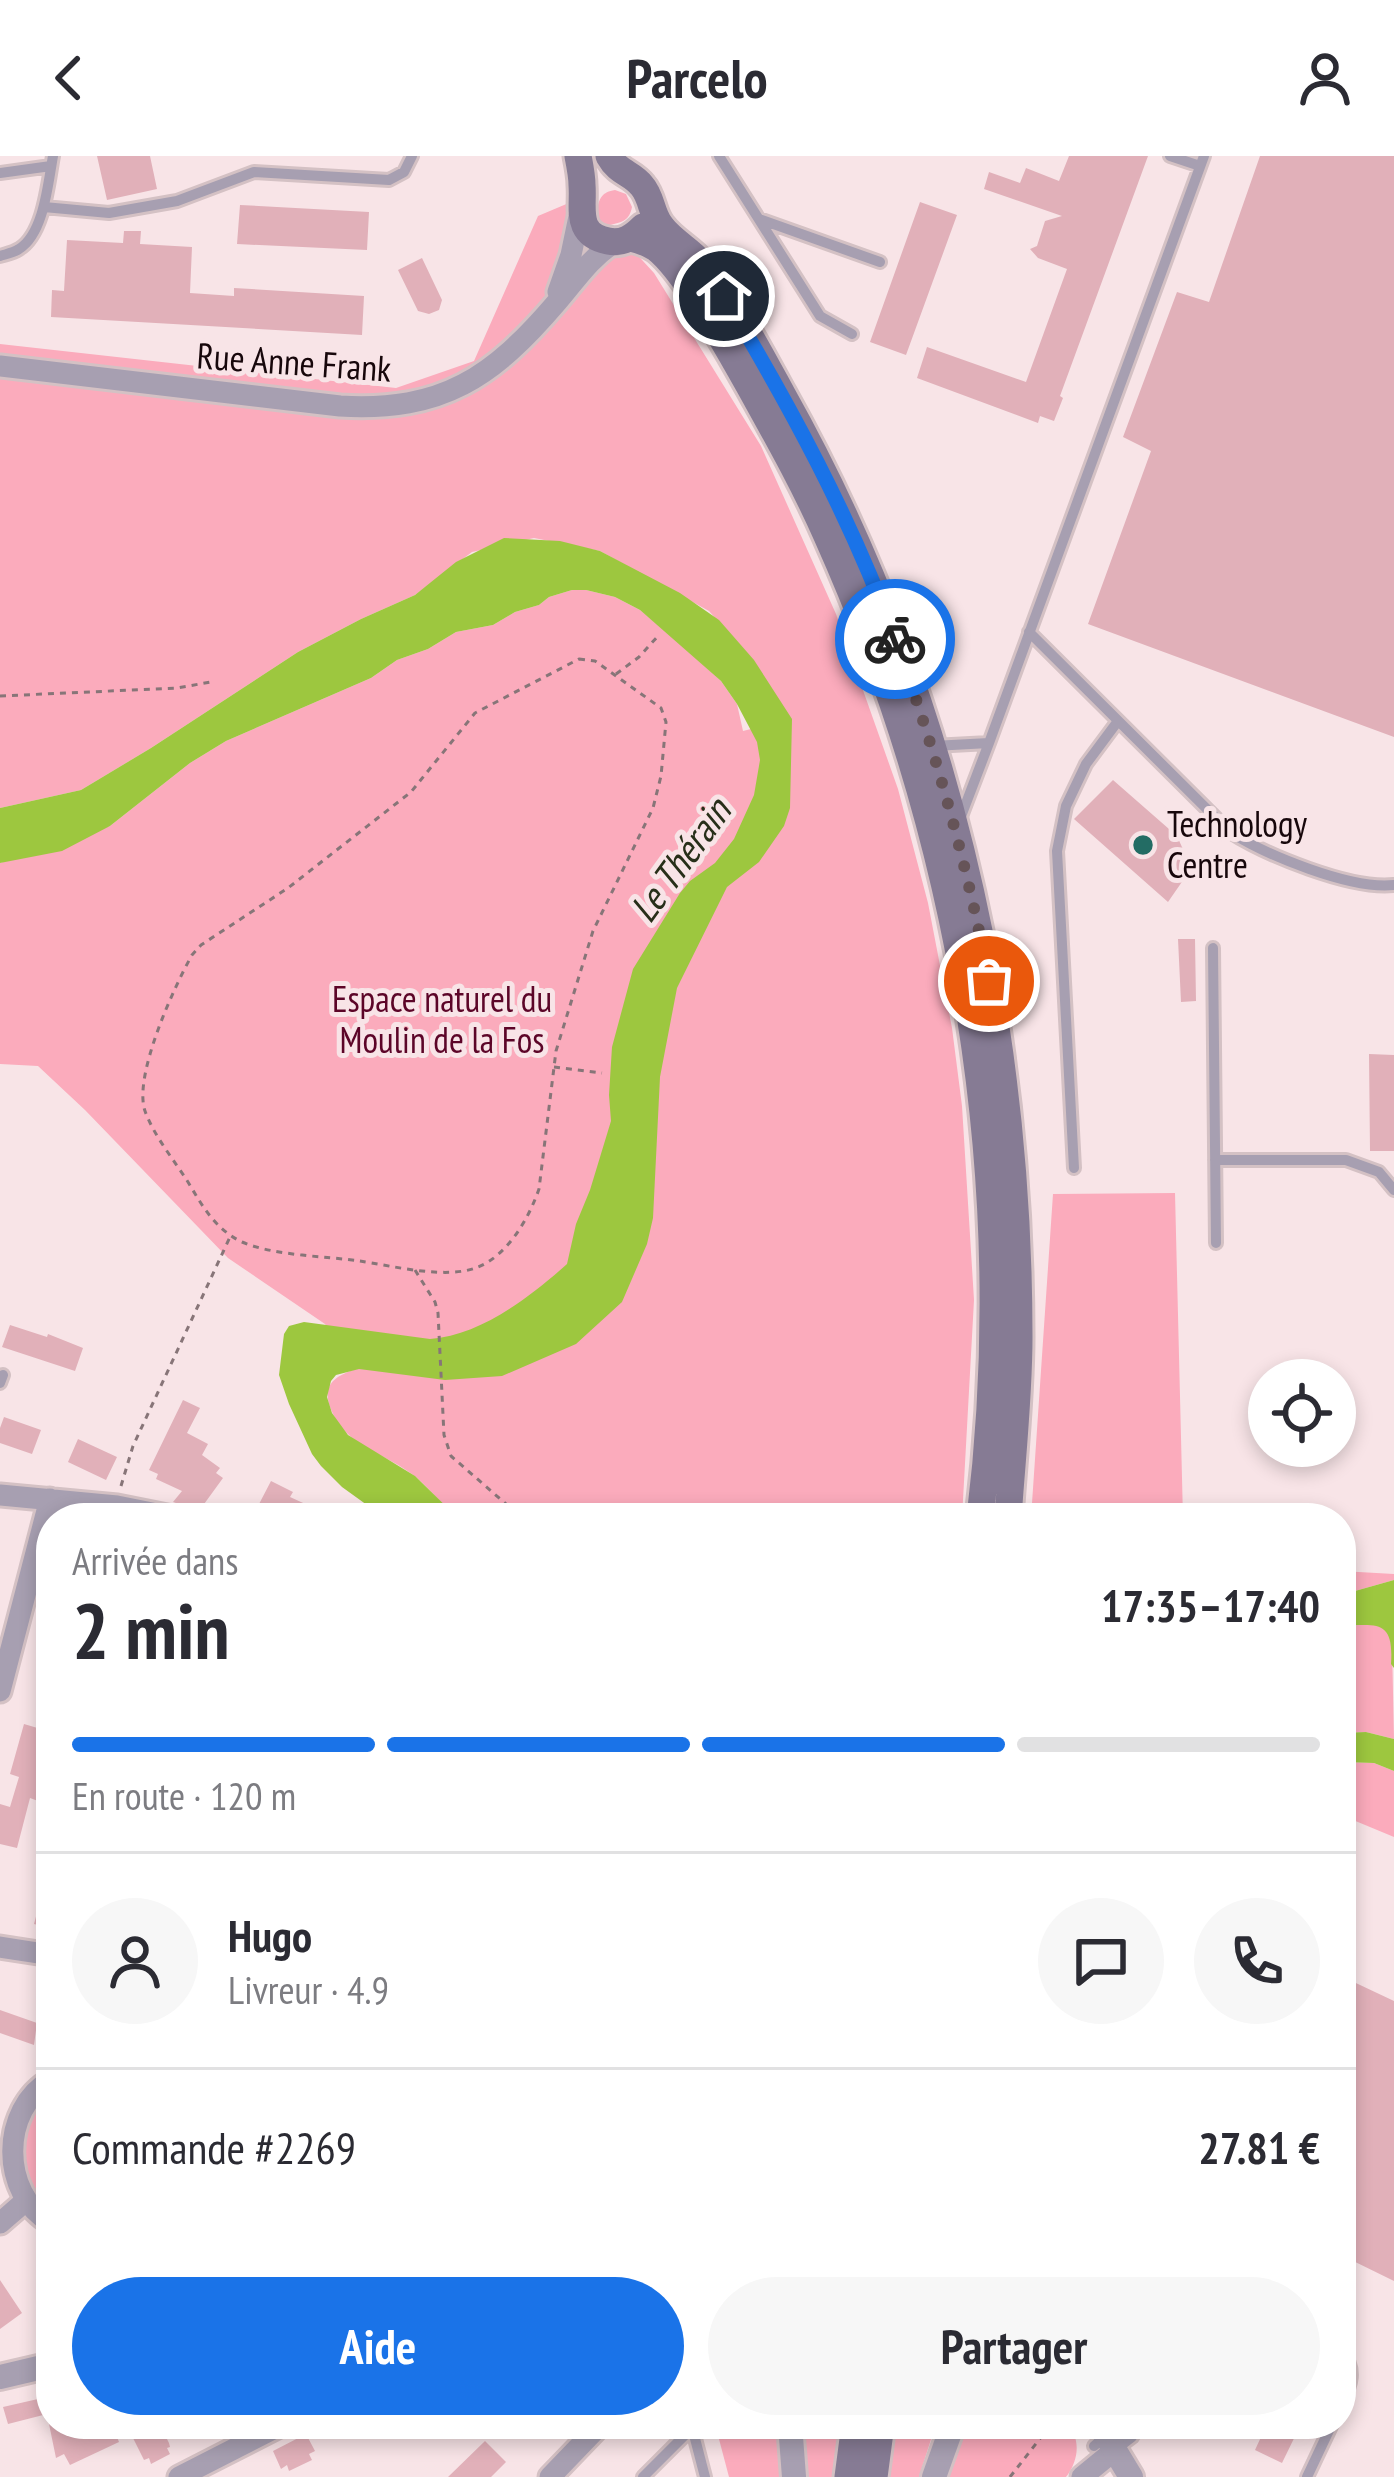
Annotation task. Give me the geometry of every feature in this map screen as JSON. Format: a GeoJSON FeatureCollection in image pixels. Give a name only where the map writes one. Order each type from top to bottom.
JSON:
{"type":"FeatureCollection","features":[{"type":"Feature","properties":{"kind":"main road"},"geometry":{"type":"LineString","coordinates":[[578,156],[590,231],[601,239],[656,248],[737,365],[795,471],[853,595],[924,798],[969,1006],[989,1180],[993,1330],[981,1503]]}},
{"type":"Feature","properties":{"kind":"main road"},"geometry":{"type":"LineString","coordinates":[[582,202],[599,176],[616,165],[642,185],[661,227],[696,258],[724,296],[799,425],[855,539],[932,746],[956,827],[989,981],[1011,1170],[1019,1363],[1008,1503]]}},
{"type":"Feature","properties":{"kind":"main road"},"geometry":{"type":"LineString","coordinates":[[623,240],[644,227],[650,207]]}},
{"type":"Feature","properties":{"kind":"main road"},"geometry":{"type":"LineString","coordinates":[[848,2477],[854,2439]]}},
{"type":"Feature","properties":{"kind":"main road"},"geometry":{"type":"LineString","coordinates":[[874,2477],[879,2439]]}},
{"type":"Feature","properties":{"kind":"street","name":"Rue Anne Frank"},"geometry":{"type":"LineString","coordinates":[[551,309],[571,255],[582,202]]}},
{"type":"Feature","properties":{"kind":"street","name":"Rue Anne Frank"},"geometry":{"type":"LineString","coordinates":[[0,366],[340,406],[420,401],[466,384],[508,355],[590,261],[623,240]]}},
{"type":"Feature","properties":{"kind":"street"},"geometry":{"type":"LineString","coordinates":[[0,1495],[88,1503]]}},
{"type":"Feature","properties":{"kind":"street"},"geometry":{"type":"LineString","coordinates":[[49,1503],[50,1499]]}},
{"type":"Feature","properties":{"kind":"street"},"geometry":{"type":"LineString","coordinates":[[0,1691],[36,1553]]}},
{"type":"Feature","properties":{"kind":"street"},"geometry":{"type":"LineString","coordinates":[[0,1947],[36,1953]]}},
{"type":"Feature","properties":{"kind":"street"},"geometry":{"type":"LineString","coordinates":[[36,2088],[16,2106],[2,2138],[4,2173],[22,2204],[36,2213]]}},
{"type":"Feature","properties":{"kind":"street"},"geometry":{"type":"LineString","coordinates":[[0,2223],[22,2204]]}},
{"type":"Feature","properties":{"kind":"street"},"geometry":{"type":"LineString","coordinates":[[0,2378],[36,2369]]}},
{"type":"Feature","properties":{"kind":"street"},"geometry":{"type":"LineString","coordinates":[[179,2477],[254,2439]]}},
{"type":"Feature","properties":{"kind":"street"},"geometry":{"type":"LineString","coordinates":[[550,2477],[587,2439]]}},
{"type":"Feature","properties":{"kind":"street"},"geometry":{"type":"LineString","coordinates":[[791,2439],[794,2477]]}},
{"type":"Feature","properties":{"kind":"street"},"geometry":{"type":"LineString","coordinates":[[934,2477],[948,2439]]}},
{"type":"Feature","properties":{"kind":"street"},"geometry":{"type":"LineString","coordinates":[[1082,2477],[1104,2443],[1131,2477]]}},
{"type":"Feature","properties":{"kind":"lane"},"geometry":{"type":"LineString","coordinates":[[44,207],[109,214],[177,201],[254,172],[389,180],[404,172],[412,156]]}},
{"type":"Feature","properties":{"kind":"lane"},"geometry":{"type":"LineString","coordinates":[[719,156],[820,316],[852,334]]}},
{"type":"Feature","properties":{"kind":"lane"},"geometry":{"type":"LineString","coordinates":[[956,827],[1202,161],[1170,156]]}},
{"type":"Feature","properties":{"kind":"lane"},"geometry":{"type":"LineString","coordinates":[[0,173],[52,161],[36,227],[22,248],[0,256]]}},
{"type":"Feature","properties":{"kind":"lane"},"geometry":{"type":"LineString","coordinates":[[759,219],[880,262]]}},
{"type":"Feature","properties":{"kind":"lane"},"geometry":{"type":"LineString","coordinates":[[1029,632],[1230,832],[1258,849],[1352,882],[1394,885]]}},
{"type":"Feature","properties":{"kind":"lane"},"geometry":{"type":"LineString","coordinates":[[1074,1168],[1057,851],[1066,806],[1086,764],[1118,721]]}},
{"type":"Feature","properties":{"kind":"lane"},"geometry":{"type":"LineString","coordinates":[[932,746],[989,743]]}},
{"type":"Feature","properties":{"kind":"lane"},"geometry":{"type":"LineString","coordinates":[[1213,948],[1216,1244]]}},
{"type":"Feature","properties":{"kind":"lane"},"geometry":{"type":"LineString","coordinates":[[1215,1160],[1346,1160],[1379,1172],[1394,1190]]}},
{"type":"Feature","properties":{"kind":"lane"},"geometry":{"type":"LineString","coordinates":[[643,2477],[680,2439]]}},
{"type":"Feature","properties":{"kind":"lane"},"geometry":{"type":"LineString","coordinates":[[695,2439],[705,2477]]}},
{"type":"Feature","properties":{"kind":"lane"},"geometry":{"type":"LineString","coordinates":[[1307,2477],[1325,2439]]}},
{"type":"Feature","properties":{"kind":"path"},"geometry":{"type":"LineString","coordinates":[[615,675],[658,635]]}},
{"type":"Feature","properties":{"kind":"path"},"geometry":{"type":"LineString","coordinates":[[579,659],[591,659],[661,708],[665,715],[661,776],[648,820],[587,947],[552,1067],[538,1190],[531,1208],[509,1244],[487,1263],[450,1272],[261,1248],[230,1235],[210,1218],[144,1107],[150,1057],[192,955],[411,792],[481,709],[579,659]]}},
{"type":"Feature","properties":{"kind":"path"},"geometry":{"type":"LineString","coordinates":[[0,696],[178,688],[211,682]]}},
{"type":"Feature","properties":{"kind":"path"},"geometry":{"type":"LineString","coordinates":[[552,1067],[602,1073]]}},
{"type":"Feature","properties":{"kind":"path"},"geometry":{"type":"LineString","coordinates":[[118,1503],[133,1446],[230,1235]]}},
{"type":"Feature","properties":{"kind":"path"},"geometry":{"type":"LineString","coordinates":[[414,1269],[435,1302],[440,1326],[448,1451],[505,1503]]}},
{"type":"Feature","properties":{"kind":"path"},"geometry":{"type":"LineString","coordinates":[[1010,2477],[1040,2439]]}},
{"type":"Feature","properties":{"kind":"green space","name":"Espace naturel du Moulin de la Fos"},"geometry":{"type":"Polygon","coordinates":[[[607,192],[626,194],[632,207],[627,218],[610,225],[654,273],[761,446],[836,614],[898,789],[928,903],[962,1106],[974,1300],[963,1503],[443,1503],[417,1478],[356,1440],[337,1421],[328,1391],[338,1377],[358,1368],[325,1324],[228,1258],[38,1066],[0,1064],[0,863],[110,826],[226,741],[371,678],[456,632],[493,625],[572,590],[615,597],[640,610],[721,681],[737,704],[743,731],[791,719],[753,660],[709,611],[600,551],[534,538],[472,552],[415,595],[298,652],[81,790],[0,808],[0,344],[396,388],[474,361],[538,216],[583,197],[597,211],[607,192]]]}},
{"type":"Feature","properties":{"kind":"green space"},"geometry":{"type":"Polygon","coordinates":[[[1175,1193],[1183,1503],[1032,1503],[1053,1194],[1175,1193]]]}},
{"type":"Feature","properties":{"kind":"green space"},"geometry":{"type":"Polygon","coordinates":[[[1356,1572],[1394,1574],[1394,1580],[1356,1591],[1356,1572]]]}},
{"type":"Feature","properties":{"kind":"green space"},"geometry":{"type":"Polygon","coordinates":[[[1378,1624],[1389,1632],[1394,1739],[1356,1732],[1356,1625],[1378,1624]]]}},
{"type":"Feature","properties":{"kind":"green space"},"geometry":{"type":"Polygon","coordinates":[[[1356,1762],[1394,1771],[1394,1837],[1356,1821],[1356,1762]]]}},
{"type":"Feature","properties":{"kind":"green space"},"geometry":{"type":"Polygon","coordinates":[[[36,2107],[36,2202],[25,2194],[13,2132],[36,2107]]]}},
{"type":"Feature","properties":{"kind":"green space"},"geometry":{"type":"Polygon","coordinates":[[[719,2439],[779,2439],[782,2477],[729,2477],[719,2439]]]}},
{"type":"Feature","properties":{"kind":"green space"},"geometry":{"type":"Polygon","coordinates":[[[799,2439],[842,2439],[837,2477],[802,2477],[799,2439]]]}},
{"type":"Feature","properties":{"kind":"green space"},"geometry":{"type":"Polygon","coordinates":[[[892,2439],[931,2439],[919,2477],[887,2477],[892,2439]]]}},
{"type":"Feature","properties":{"kind":"green space"},"geometry":{"type":"Polygon","coordinates":[[[960,2439],[1075,2439],[1076,2443],[1066,2477],[944,2477],[960,2439]]]}},
{"type":"Feature","properties":{"kind":"shaded area"},"geometry":{"type":"Polygon","coordinates":[[[504,538],[560,541],[600,551],[680,593],[719,620],[754,660],[792,719],[790,808],[784,826],[759,862],[727,887],[677,988],[660,1077],[653,1218],[622,1302],[576,1344],[502,1376],[445,1380],[359,1369],[336,1375],[327,1397],[348,1435],[415,1476],[443,1503],[364,1503],[312,1454],[279,1375],[284,1334],[289,1326],[304,1322],[430,1339],[449,1336],[503,1313],[567,1264],[611,1121],[612,1047],[633,969],[680,893],[734,839],[754,795],[760,760],[757,742],[721,681],[640,610],[615,597],[572,590],[493,625],[456,632],[371,678],[226,741],[110,826],[62,851],[0,863],[0,808],[81,790],[298,652],[415,595],[456,562],[504,538]]]}},
{"type":"Feature","properties":{"kind":"shaded area"},"geometry":{"type":"Polygon","coordinates":[[[1394,1580],[1394,1668],[1386,1632],[1356,1625],[1356,1591],[1394,1580]]]}},
{"type":"Feature","properties":{"kind":"shaded area"},"geometry":{"type":"Polygon","coordinates":[[[1356,1732],[1394,1739],[1394,1771],[1356,1762],[1356,1732]]]}},
{"type":"Feature","properties":{"kind":"building"},"geometry":{"type":"Polygon","coordinates":[[[97,156],[150,156],[157,189],[107,200],[97,156]]]}},
{"type":"Feature","properties":{"kind":"building"},"geometry":{"type":"Polygon","coordinates":[[[1069,156],[1148,156],[1054,421],[1040,416],[1038,423],[917,378],[927,347],[1026,382],[1067,269],[1038,258],[1030,249],[1037,246],[1045,221],[1062,216],[984,189],[989,172],[1020,183],[1026,168],[1059,181],[1069,156]]]}},
{"type":"Feature","properties":{"kind":"building"},"geometry":{"type":"Polygon","coordinates":[[[1260,156],[1394,156],[1394,737],[1088,624],[1151,451],[1123,437],[1177,292],[1209,302],[1260,156]]]}},
{"type":"Feature","properties":{"kind":"building"},"geometry":{"type":"Polygon","coordinates":[[[920,202],[957,215],[906,355],[870,342],[920,202]]]}},
{"type":"Feature","properties":{"kind":"building"},"geometry":{"type":"Polygon","coordinates":[[[240,205],[369,212],[367,250],[237,244],[240,205]]]}},
{"type":"Feature","properties":{"kind":"building"},"geometry":{"type":"Polygon","coordinates":[[[124,231],[141,231],[140,244],[192,247],[190,293],[234,296],[234,288],[364,296],[362,335],[51,317],[52,290],[64,291],[67,240],[123,243],[124,231]]]}},
{"type":"Feature","properties":{"kind":"building"},"geometry":{"type":"Polygon","coordinates":[[[422,258],[442,300],[439,310],[429,314],[418,311],[398,270],[422,258]]]}},
{"type":"Feature","properties":{"kind":"building","name":"Technology Centre"},"geometry":{"type":"Polygon","coordinates":[[[1113,780],[1177,836],[1186,856],[1186,876],[1168,902],[1074,819],[1113,780]]]}},
{"type":"Feature","properties":{"kind":"building"},"geometry":{"type":"Polygon","coordinates":[[[1178,939],[1195,939],[1196,1001],[1181,1002],[1178,939]]]}},
{"type":"Feature","properties":{"kind":"building"},"geometry":{"type":"Polygon","coordinates":[[[1369,1054],[1394,1055],[1394,1151],[1370,1151],[1369,1054]]]}},
{"type":"Feature","properties":{"kind":"building"},"geometry":{"type":"Polygon","coordinates":[[[10,1325],[83,1348],[75,1371],[2,1347],[10,1325]]]}},
{"type":"Feature","properties":{"kind":"building"},"geometry":{"type":"Polygon","coordinates":[[[183,1400],[200,1408],[187,1433],[208,1444],[202,1455],[220,1468],[216,1473],[223,1478],[205,1503],[173,1502],[182,1491],[156,1479],[158,1474],[149,1470],[183,1400]]]}},
{"type":"Feature","properties":{"kind":"building"},"geometry":{"type":"Polygon","coordinates":[[[4,1417],[41,1430],[32,1454],[0,1443],[4,1417]]]}},
{"type":"Feature","properties":{"kind":"building"},"geometry":{"type":"Polygon","coordinates":[[[78,1439],[117,1457],[106,1480],[68,1462],[78,1439]]]}},
{"type":"Feature","properties":{"kind":"building"},"geometry":{"type":"Polygon","coordinates":[[[271,1481],[303,1503],[260,1503],[271,1481]]]}},
{"type":"Feature","properties":{"kind":"building"},"geometry":{"type":"Polygon","coordinates":[[[24,1724],[36,1728],[36,1800],[30,1798],[17,1848],[0,1844],[0,1804],[10,1807],[19,1777],[10,1774],[24,1724]]]}},
{"type":"Feature","properties":{"kind":"building"},"geometry":{"type":"Polygon","coordinates":[[[1356,1983],[1394,2001],[1394,2281],[1356,2262],[1356,1983]]]}},
{"type":"Feature","properties":{"kind":"building"},"geometry":{"type":"Polygon","coordinates":[[[0,2010],[36,2023],[34,2045],[0,2033],[0,2010]]]}},
{"type":"Feature","properties":{"kind":"building"},"geometry":{"type":"Polygon","coordinates":[[[0,2280],[22,2313],[0,2329],[0,2280]]]}},
{"type":"Feature","properties":{"kind":"building"},"geometry":{"type":"Polygon","coordinates":[[[36,2399],[36,2417],[8,2424],[3,2407],[36,2399]]]}},
{"type":"Feature","properties":{"kind":"building"},"geometry":{"type":"Polygon","coordinates":[[[52,2439],[119,2442],[70,2465],[64,2454],[56,2458],[52,2439]]]}},
{"type":"Feature","properties":{"kind":"building"},"geometry":{"type":"Polygon","coordinates":[[[134,2439],[167,2439],[170,2454],[151,2464],[149,2458],[144,2460],[134,2439]]]}},
{"type":"Feature","properties":{"kind":"building"},"geometry":{"type":"Polygon","coordinates":[[[296,2439],[309,2439],[315,2451],[309,2454],[312,2460],[289,2471],[287,2465],[281,2469],[273,2451],[296,2439]]]}},
{"type":"Feature","properties":{"kind":"building"},"geometry":{"type":"Polygon","coordinates":[[[1260,2439],[1294,2439],[1282,2463],[1255,2450],[1260,2439]]]}},
{"type":"Feature","properties":{"kind":"building"},"geometry":{"type":"Polygon","coordinates":[[[485,2441],[506,2462],[491,2477],[448,2477],[485,2441]]]}},
{"type":"Feature","properties":{"kind":"way so far"},"geometry":{"type":"LineString","coordinates":[[895,639],[948,797],[989,981]]}},
{"type":"Feature","properties":{"kind":"place","name":"Technology Centre"},"geometry":{"type":"Point","coordinates":[1143,845]}},
{"type":"Feature","properties":{"kind":"route"},"geometry":{"type":"LineString","coordinates":[[724,296],[826,477],[895,639]]}},
{"type":"Feature","properties":{"kind":"water label","name":"Le Thérain"},"geometry":{"type":"Point","coordinates":[680,860]}}]}
